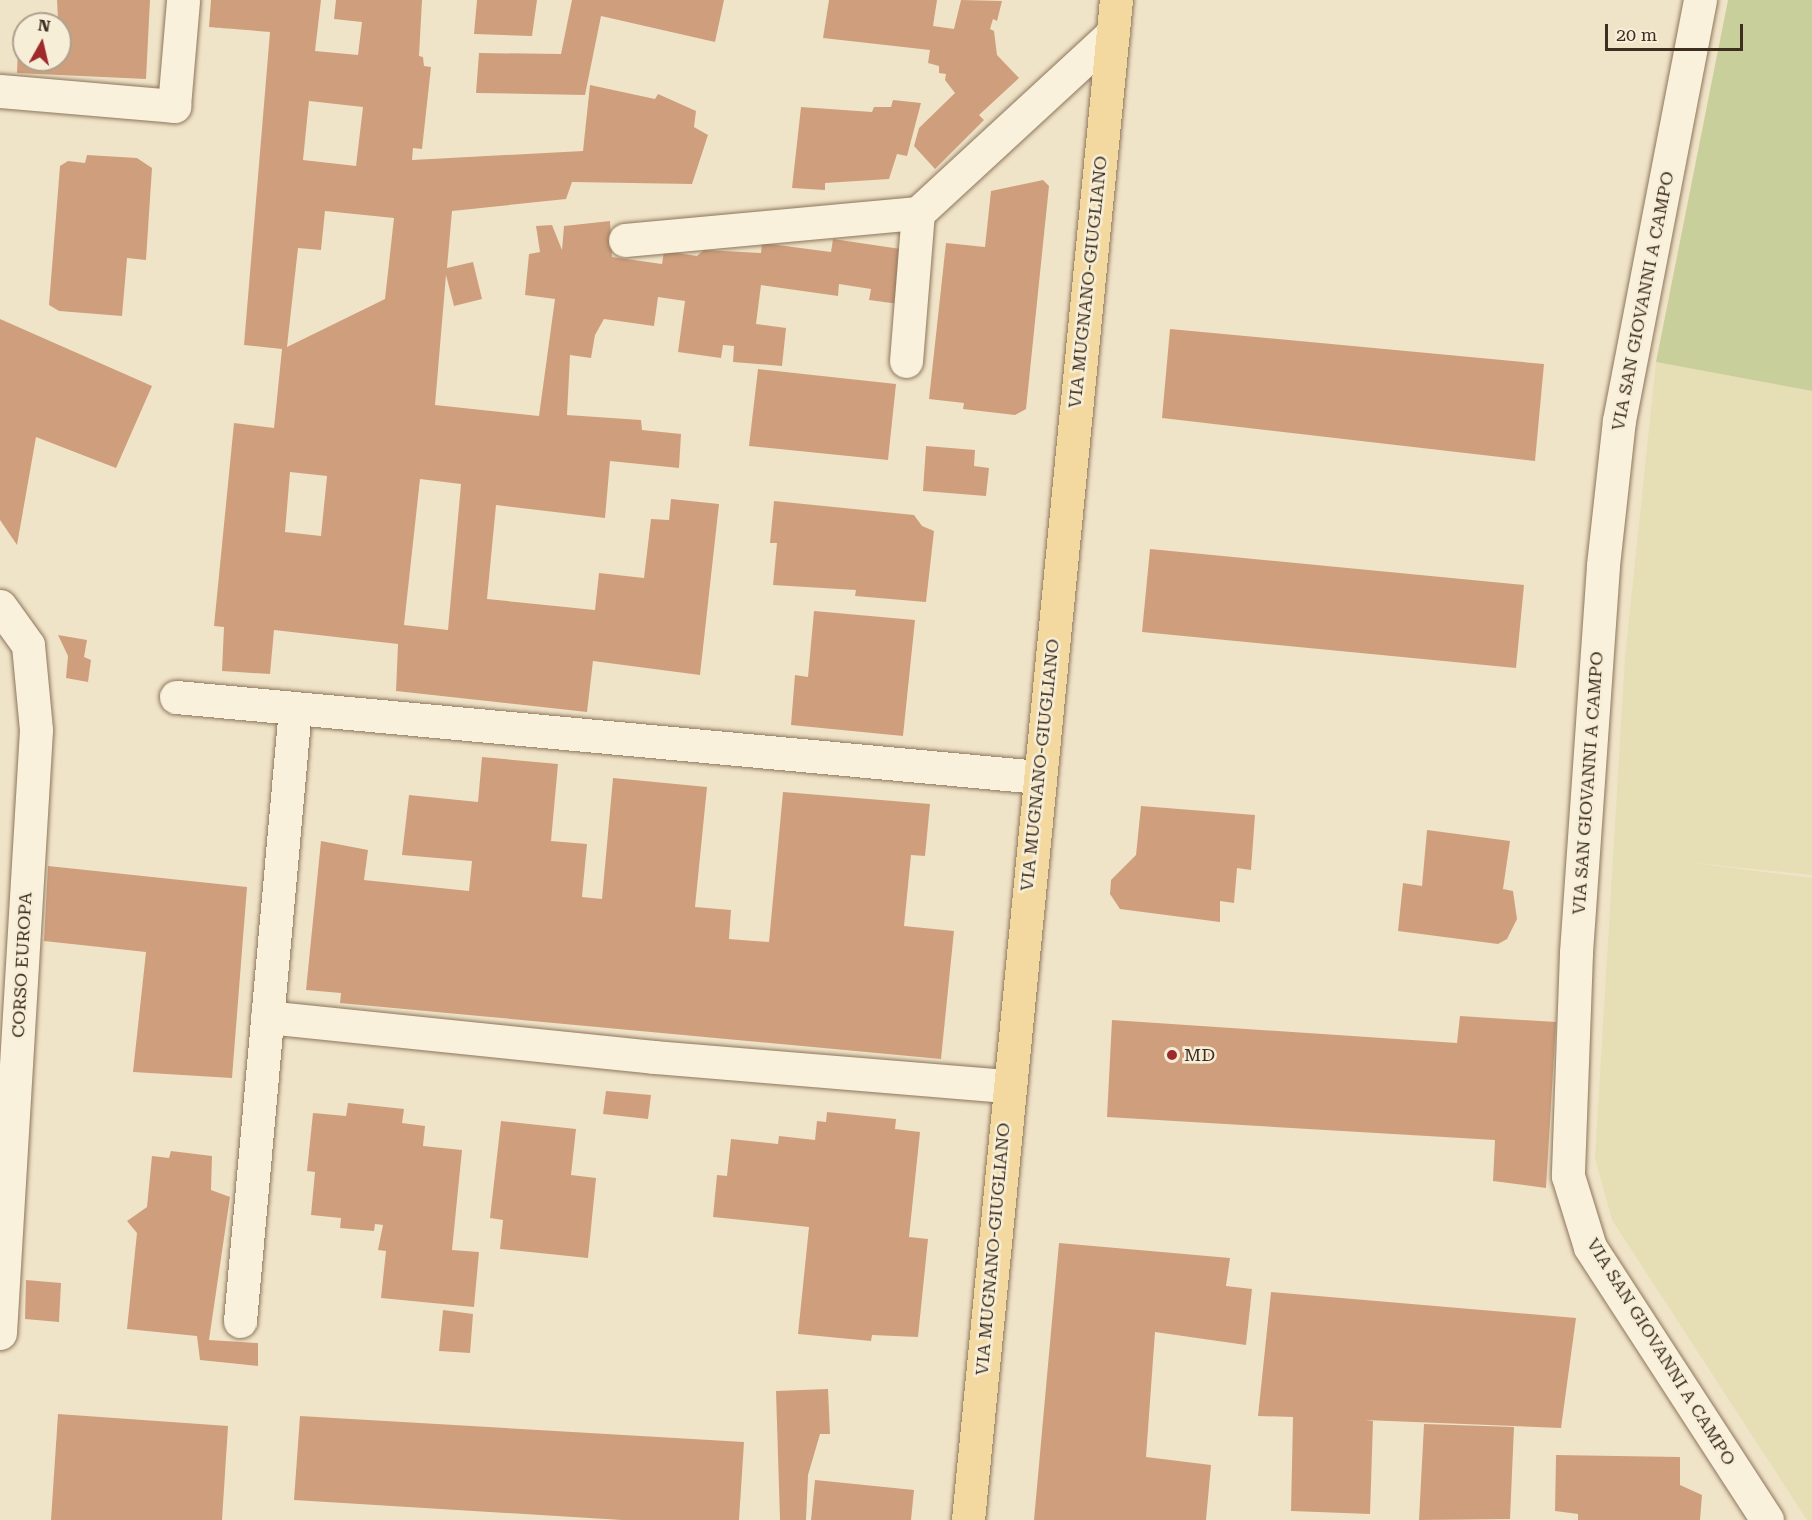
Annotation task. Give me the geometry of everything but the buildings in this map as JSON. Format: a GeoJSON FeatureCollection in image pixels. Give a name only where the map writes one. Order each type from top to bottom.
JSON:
{"type":"FeatureCollection","features":[{"type":"Feature","properties":{"kind":"main road","name":"VIA MUGNANO-GIUGLIANO"},"geometry":{"type":"LineString","coordinates":[[968,1520],[1008,1086],[1114,15]]}},
{"type":"Feature","properties":{"kind":"street"},"geometry":{"type":"LineString","coordinates":[[0,91],[174,105],[183,0]]}},
{"type":"Feature","properties":{"kind":"street","name":"VIA SAN GIOVANNI A CAMPO"},"geometry":{"type":"LineString","coordinates":[[1700,0],[1619,420],[1603,566],[1580,894],[1568,1176],[1590,1247],[1767,1520]]}},
{"type":"Feature","properties":{"kind":"street"},"geometry":{"type":"LineString","coordinates":[[625,240],[918,213],[1114,15]]}},
{"type":"Feature","properties":{"kind":"street"},"geometry":{"type":"LineString","coordinates":[[906,361],[918,213]]}},
{"type":"Feature","properties":{"kind":"street","name":"CORSO EUROPA"},"geometry":{"type":"LineString","coordinates":[[0,606],[28,645],[36,730],[0,1333]]}},
{"type":"Feature","properties":{"kind":"street"},"geometry":{"type":"LineString","coordinates":[[176,697],[1038,777]]}},
{"type":"Feature","properties":{"kind":"street"},"geometry":{"type":"LineString","coordinates":[[240,1321],[295,708]]}},
{"type":"Feature","properties":{"kind":"street"},"geometry":{"type":"LineString","coordinates":[[267,1017],[654,1057],[1008,1086]]}},
{"type":"Feature","properties":{"kind":"shaded area"},"geometry":{"type":"Polygon","coordinates":[[[1656,362],[1812,391],[1812,875],[1685,862],[1812,878],[1812,1520],[1807,1520],[1612,1220],[1595,1158],[1625,658],[1656,362]]]}},
{"type":"Feature","properties":{"kind":"green space"},"geometry":{"type":"Polygon","coordinates":[[[1728,0],[1812,0],[1812,391],[1656,362],[1728,0]]]}},
{"type":"Feature","properties":{"kind":"place","name":"MD"},"geometry":{"type":"Point","coordinates":[1172,1055]}}]}
